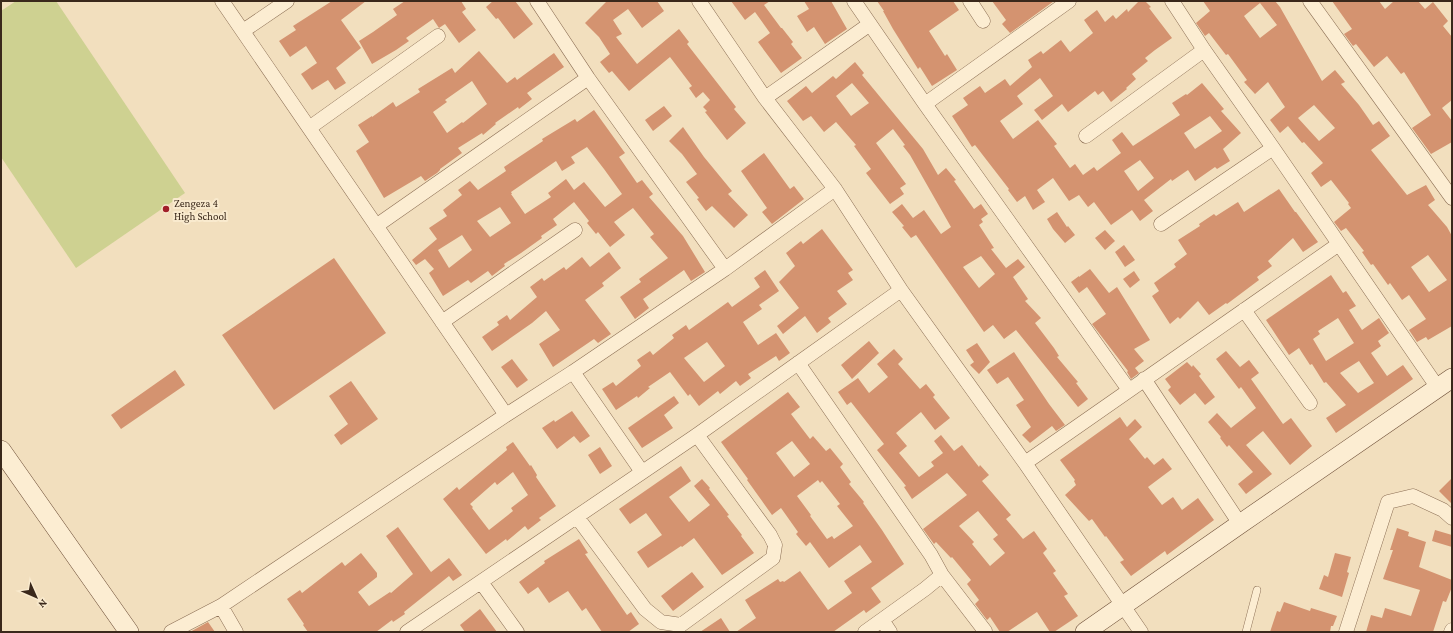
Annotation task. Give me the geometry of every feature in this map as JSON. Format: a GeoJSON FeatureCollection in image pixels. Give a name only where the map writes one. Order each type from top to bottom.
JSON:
{"type":"FeatureCollection","features":[{"type":"Feature","properties":{"kind":"street"},"geometry":{"type":"LineString","coordinates":[[222,1],[506,415]]}},
{"type":"Feature","properties":{"kind":"street"},"geometry":{"type":"LineString","coordinates":[[243,31],[287,1]]}},
{"type":"Feature","properties":{"kind":"street"},"geometry":{"type":"LineString","coordinates":[[537,1],[588,78],[725,269]]}},
{"type":"Feature","properties":{"kind":"street"},"geometry":{"type":"LineString","coordinates":[[699,1],[765,98],[835,189],[901,290],[1025,463],[1141,632]]}},
{"type":"Feature","properties":{"kind":"street"},"geometry":{"type":"LineString","coordinates":[[854,1],[925,104],[1129,390]]}},
{"type":"Feature","properties":{"kind":"street"},"geometry":{"type":"LineString","coordinates":[[970,1],[983,21]]}},
{"type":"Feature","properties":{"kind":"street"},"geometry":{"type":"LineString","coordinates":[[925,104],[1069,1]]}},
{"type":"Feature","properties":{"kind":"street"},"geometry":{"type":"LineString","coordinates":[[1085,632],[1445,383],[1339,244],[1204,50],[1172,1]]}},
{"type":"Feature","properties":{"kind":"street"},"geometry":{"type":"LineString","coordinates":[[1310,1],[1452,198]]}},
{"type":"Feature","properties":{"kind":"street"},"geometry":{"type":"LineString","coordinates":[[765,98],[870,24]]}},
{"type":"Feature","properties":{"kind":"street"},"geometry":{"type":"LineString","coordinates":[[309,128],[438,36]]}},
{"type":"Feature","properties":{"kind":"street"},"geometry":{"type":"LineString","coordinates":[[1086,136],[1204,50]]}},
{"type":"Feature","properties":{"kind":"street"},"geometry":{"type":"LineString","coordinates":[[376,226],[588,78]]}},
{"type":"Feature","properties":{"kind":"street"},"geometry":{"type":"LineString","coordinates":[[1161,224],[1273,148]]}},
{"type":"Feature","properties":{"kind":"street"},"geometry":{"type":"LineString","coordinates":[[171,632],[221,606],[506,415],[573,372],[725,269],[835,189]]}},
{"type":"Feature","properties":{"kind":"street"},"geometry":{"type":"LineString","coordinates":[[442,322],[576,230]]}},
{"type":"Feature","properties":{"kind":"street"},"geometry":{"type":"LineString","coordinates":[[1025,463],[1339,244]]}},
{"type":"Feature","properties":{"kind":"street"},"geometry":{"type":"LineString","coordinates":[[407,632],[697,435],[901,290]]}},
{"type":"Feature","properties":{"kind":"street"},"geometry":{"type":"LineString","coordinates":[[1244,310],[1310,403]]}},
{"type":"Feature","properties":{"kind":"street"},"geometry":{"type":"LineString","coordinates":[[798,363],[942,574],[985,631]]}},
{"type":"Feature","properties":{"kind":"street"},"geometry":{"type":"LineString","coordinates":[[573,372],[642,472]]}},
{"type":"Feature","properties":{"kind":"street"},"geometry":{"type":"LineString","coordinates":[[1144,379],[1240,524]]}},
{"type":"Feature","properties":{"kind":"street"},"geometry":{"type":"LineString","coordinates":[[578,517],[645,609],[661,622],[681,625],[773,558],[775,545],[770,535],[697,435]]}},
{"type":"Feature","properties":{"kind":"street"},"geometry":{"type":"LineString","coordinates":[[1,450],[129,632]]}},
{"type":"Feature","properties":{"kind":"street"},"geometry":{"type":"LineString","coordinates":[[1346,632],[1388,502],[1413,496],[1443,510],[1452,518]]}},
{"type":"Feature","properties":{"kind":"street"},"geometry":{"type":"LineString","coordinates":[[865,632],[925,589],[942,574]]}},
{"type":"Feature","properties":{"kind":"street"},"geometry":{"type":"LineString","coordinates":[[481,582],[517,632]]}},
{"type":"Feature","properties":{"kind":"street"},"geometry":{"type":"LineString","coordinates":[[221,606],[236,632]]}},
{"type":"Feature","properties":{"kind":"street"},"geometry":{"type":"LineString","coordinates":[[882,620],[890,632]]}},
{"type":"Feature","properties":{"kind":"lane"},"geometry":{"type":"LineString","coordinates":[[1246,632],[1257,590]]}},
{"type":"Feature","properties":{"kind":"green space"},"geometry":{"type":"Polygon","coordinates":[[[16,1],[56,1],[185,193],[76,268],[1,157],[1,11],[16,1]]]}},
{"type":"Feature","properties":{"kind":"building"},"geometry":{"type":"Polygon","coordinates":[[[332,1],[366,1],[341,20],[361,48],[336,68],[346,83],[335,90],[328,80],[312,90],[301,74],[317,63],[306,46],[290,57],[279,41],[296,30],[293,26],[332,1]]]}},
{"type":"Feature","properties":{"kind":"building"},"geometry":{"type":"Polygon","coordinates":[[[405,1],[461,1],[466,9],[462,12],[476,30],[459,43],[445,24],[439,28],[433,19],[406,38],[409,41],[372,64],[359,41],[397,15],[393,9],[405,1]]]}},
{"type":"Feature","properties":{"kind":"building"},"geometry":{"type":"Polygon","coordinates":[[[493,1],[515,1],[533,24],[514,39],[498,18],[496,19],[486,7],[493,1]]]}},
{"type":"Feature","properties":{"kind":"building"},"geometry":{"type":"Polygon","coordinates":[[[607,1],[657,1],[664,11],[642,28],[628,9],[613,20],[622,34],[616,37],[637,64],[679,29],[689,42],[687,44],[736,107],[734,109],[746,123],[727,140],[705,112],[707,111],[703,107],[710,100],[703,92],[696,98],[689,88],[692,86],[670,57],[629,91],[612,71],[609,73],[600,62],[610,54],[599,37],[585,23],[607,1]]]}},
{"type":"Feature","properties":{"kind":"building"},"geometry":{"type":"Polygon","coordinates":[[[731,1],[770,1],[764,5],[793,42],[791,44],[802,58],[781,73],[758,42],[770,33],[755,12],[745,20],[731,1]]]}},
{"type":"Feature","properties":{"kind":"building"},"geometry":{"type":"Polygon","coordinates":[[[804,1],[831,1],[847,29],[825,44],[814,27],[807,32],[797,16],[809,9],[804,1]]]}},
{"type":"Feature","properties":{"kind":"building"},"geometry":{"type":"Polygon","coordinates":[[[877,1],[953,1],[959,10],[929,31],[945,56],[947,54],[957,70],[932,86],[920,67],[918,69],[877,1]]]}},
{"type":"Feature","properties":{"kind":"building"},"geometry":{"type":"Polygon","coordinates":[[[992,1],[1054,1],[1010,33],[1002,24],[1006,20],[992,1]]]}},
{"type":"Feature","properties":{"kind":"building"},"geometry":{"type":"Polygon","coordinates":[[[1139,1],[1145,1],[1151,7],[1149,8],[1172,38],[1145,58],[1148,61],[1132,74],[1136,79],[1126,88],[1127,89],[1111,102],[1103,91],[1098,95],[1095,91],[1068,112],[1062,104],[1042,120],[1034,110],[1053,96],[1040,78],[1017,96],[1023,104],[1000,121],[1013,139],[1038,120],[1057,144],[1054,146],[1070,168],[1075,164],[1083,175],[1094,167],[1097,171],[1121,153],[1112,140],[1122,132],[1133,146],[1180,115],[1172,103],[1186,94],[1187,95],[1202,83],[1224,109],[1221,111],[1241,133],[1223,149],[1230,161],[1217,169],[1215,167],[1195,181],[1188,170],[1172,181],[1171,179],[1144,200],[1153,211],[1140,221],[1132,210],[1111,225],[1094,202],[1088,207],[1079,195],[1069,201],[1053,178],[1037,190],[1045,202],[1033,210],[1025,196],[1017,202],[1008,190],[1009,189],[975,145],[972,147],[952,116],[968,105],[963,98],[980,86],[985,93],[1005,79],[1010,86],[1032,67],[1028,60],[1041,51],[1043,54],[1061,40],[1070,52],[1093,33],[1084,20],[1097,10],[1105,22],[1113,15],[1116,19],[1127,9],[1128,12],[1139,1]],[[1210,116],[1184,133],[1195,149],[1222,131],[1210,116]],[[1140,160],[1124,171],[1138,191],[1154,178],[1140,160]]]}},
{"type":"Feature","properties":{"kind":"building"},"geometry":{"type":"Polygon","coordinates":[[[1203,1],[1275,1],[1280,7],[1322,81],[1335,70],[1345,82],[1341,84],[1359,105],[1373,125],[1379,121],[1390,136],[1371,150],[1407,195],[1426,185],[1435,200],[1428,205],[1447,227],[1452,236],[1452,326],[1428,340],[1426,337],[1417,342],[1409,330],[1426,319],[1409,295],[1402,300],[1390,283],[1388,285],[1373,264],[1371,265],[1362,252],[1364,251],[1346,228],[1341,231],[1334,222],[1351,208],[1348,204],[1349,203],[1331,180],[1321,187],[1311,173],[1323,163],[1304,142],[1302,143],[1288,126],[1280,133],[1270,120],[1285,107],[1268,82],[1255,94],[1244,82],[1247,80],[1228,54],[1226,55],[1209,33],[1205,36],[1196,23],[1210,11],[1203,1]],[[1260,3],[1244,16],[1260,38],[1277,25],[1260,3]],[[1314,105],[1298,118],[1319,141],[1335,128],[1314,105]],[[1428,255],[1411,267],[1429,292],[1447,280],[1428,255]]]}},
{"type":"Feature","properties":{"kind":"building"},"geometry":{"type":"Polygon","coordinates":[[[1332,1],[1379,1],[1385,9],[1394,1],[1418,1],[1425,9],[1433,2],[1448,21],[1443,26],[1452,37],[1452,100],[1442,108],[1452,121],[1452,142],[1431,154],[1412,128],[1431,115],[1404,72],[1401,74],[1387,56],[1374,67],[1356,44],[1353,46],[1344,34],[1352,29],[1332,1]]]}},
{"type":"Feature","properties":{"kind":"building"},"geometry":{"type":"Polygon","coordinates":[[[479,51],[507,83],[515,77],[517,80],[554,53],[564,67],[527,93],[532,99],[519,109],[518,107],[495,123],[496,124],[483,135],[482,133],[458,148],[462,153],[440,169],[437,173],[425,181],[421,176],[384,198],[356,151],[369,142],[358,125],[393,102],[396,107],[420,92],[418,89],[452,68],[455,73],[479,51]],[[472,81],[445,100],[447,102],[433,112],[447,133],[462,122],[463,123],[487,104],[472,81]]]}},
{"type":"Feature","properties":{"kind":"building"},"geometry":{"type":"Polygon","coordinates":[[[855,62],[864,73],[862,75],[923,149],[938,175],[946,168],[956,180],[954,181],[974,209],[981,204],[988,214],[981,219],[983,222],[979,225],[994,248],[991,249],[1006,268],[1018,259],[1025,267],[1013,277],[1028,299],[1025,301],[1041,318],[1035,323],[1054,348],[1059,356],[1057,357],[1078,382],[1076,383],[1088,399],[1078,407],[1016,330],[1004,339],[993,325],[984,332],[916,235],[911,238],[902,227],[904,226],[892,212],[902,204],[913,218],[924,210],[941,234],[951,227],[910,155],[903,146],[905,145],[893,129],[876,143],[906,184],[900,188],[904,194],[890,204],[866,173],[871,169],[854,146],[856,145],[836,122],[824,132],[811,116],[803,121],[787,101],[806,86],[812,93],[833,76],[836,79],[855,62]],[[852,83],[836,96],[851,116],[869,103],[852,83]],[[981,256],[963,267],[979,288],[995,274],[981,256]]]}},
{"type":"Feature","properties":{"kind":"building"},"geometry":{"type":"Polygon","coordinates":[[[664,106],[672,116],[653,131],[645,120],[664,106]]]}},
{"type":"Feature","properties":{"kind":"building"},"geometry":{"type":"Polygon","coordinates":[[[594,110],[625,153],[619,157],[637,183],[642,180],[653,194],[649,197],[683,236],[705,272],[691,281],[684,270],[643,299],[649,308],[635,319],[620,297],[641,282],[639,279],[668,258],[650,237],[654,234],[633,208],[614,222],[625,235],[610,247],[598,232],[596,234],[587,223],[589,221],[574,202],[553,219],[557,225],[541,236],[542,238],[504,264],[505,266],[492,276],[488,271],[471,283],[468,280],[443,296],[429,273],[434,269],[425,259],[416,265],[412,260],[437,239],[429,228],[447,216],[443,210],[462,195],[458,190],[470,181],[478,190],[506,171],[504,167],[543,141],[542,139],[575,119],[577,122],[594,110]],[[587,147],[571,157],[575,163],[562,171],[556,161],[511,192],[525,214],[551,197],[548,193],[566,179],[574,190],[584,182],[605,207],[622,194],[587,147]],[[500,207],[477,221],[490,237],[511,223],[500,207]],[[462,235],[438,250],[449,268],[472,250],[462,235]]]}},
{"type":"Feature","properties":{"kind":"building"},"geometry":{"type":"Polygon","coordinates":[[[683,127],[704,157],[732,191],[728,194],[748,215],[734,228],[712,206],[706,211],[697,199],[699,198],[686,182],[697,174],[682,154],[669,141],[683,127]]]}},
{"type":"Feature","properties":{"kind":"building"},"geometry":{"type":"Polygon","coordinates":[[[764,153],[790,189],[794,186],[804,199],[772,224],[762,212],[767,208],[741,171],[764,153]]]}},
{"type":"Feature","properties":{"kind":"building"},"geometry":{"type":"Polygon","coordinates":[[[1279,189],[1318,242],[1303,252],[1293,238],[1268,261],[1272,266],[1257,277],[1259,280],[1227,304],[1226,303],[1209,315],[1198,301],[1180,319],[1178,317],[1170,324],[1152,296],[1159,291],[1154,283],[1176,267],[1174,264],[1187,254],[1178,240],[1200,226],[1199,224],[1214,214],[1216,216],[1238,202],[1244,212],[1279,189]]]}},
{"type":"Feature","properties":{"kind":"building"},"geometry":{"type":"Polygon","coordinates":[[[1057,212],[1067,227],[1068,226],[1075,235],[1065,243],[1047,219],[1057,212]]]}},
{"type":"Feature","properties":{"kind":"building"},"geometry":{"type":"Polygon","coordinates":[[[822,229],[853,270],[848,273],[853,280],[837,291],[847,304],[828,318],[831,322],[817,333],[805,316],[783,334],[777,326],[799,308],[779,282],[795,266],[786,253],[801,241],[803,244],[822,229]]]}},
{"type":"Feature","properties":{"kind":"building"},"geometry":{"type":"Polygon","coordinates":[[[1105,230],[1115,241],[1105,250],[1095,238],[1105,230]]]}},
{"type":"Feature","properties":{"kind":"building"},"geometry":{"type":"Polygon","coordinates":[[[1124,245],[1135,260],[1125,267],[1115,252],[1124,245]]]}},
{"type":"Feature","properties":{"kind":"building"},"geometry":{"type":"Polygon","coordinates":[[[609,252],[621,268],[602,283],[604,286],[585,300],[611,334],[598,343],[594,339],[553,367],[539,344],[560,330],[546,311],[532,323],[492,351],[482,337],[499,325],[497,322],[507,315],[510,320],[537,297],[530,287],[542,278],[544,281],[564,267],[566,270],[582,257],[590,267],[609,252]]]}},
{"type":"Feature","properties":{"kind":"building"},"geometry":{"type":"Polygon","coordinates":[[[334,258],[386,333],[274,410],[222,335],[334,258]]]}},
{"type":"Feature","properties":{"kind":"building"},"geometry":{"type":"Polygon","coordinates":[[[1090,269],[1109,293],[1117,287],[1150,340],[1134,349],[1144,361],[1135,368],[1139,373],[1131,379],[1127,372],[1128,371],[1092,324],[1106,314],[1087,287],[1079,293],[1071,282],[1090,269]]]}},
{"type":"Feature","properties":{"kind":"building"},"geometry":{"type":"Polygon","coordinates":[[[765,270],[779,291],[759,305],[762,309],[743,322],[758,345],[776,333],[790,353],[779,361],[776,356],[748,374],[751,378],[740,386],[736,381],[720,394],[718,391],[699,406],[690,394],[688,396],[670,372],[648,387],[650,388],[638,398],[637,396],[616,410],[602,389],[613,382],[616,386],[641,366],[637,360],[650,351],[653,355],[674,338],[672,335],[686,325],[689,330],[728,302],[732,307],[760,287],[754,278],[765,270]],[[707,342],[684,358],[704,382],[725,366],[707,342]]]}},
{"type":"Feature","properties":{"kind":"building"},"geometry":{"type":"Polygon","coordinates":[[[1134,271],[1140,280],[1130,288],[1123,279],[1134,271]]]}},
{"type":"Feature","properties":{"kind":"building"},"geometry":{"type":"Polygon","coordinates":[[[1331,275],[1343,293],[1346,291],[1356,306],[1349,310],[1362,330],[1379,318],[1389,333],[1378,341],[1381,346],[1371,353],[1387,376],[1403,365],[1413,379],[1336,433],[1326,418],[1346,405],[1326,382],[1324,383],[1312,364],[1310,365],[1299,348],[1289,355],[1266,320],[1331,275]],[[1338,318],[1318,331],[1320,334],[1313,339],[1326,361],[1354,343],[1338,318]],[[1359,361],[1340,373],[1358,393],[1374,383],[1359,361]]]}},
{"type":"Feature","properties":{"kind":"building"},"geometry":{"type":"Polygon","coordinates":[[[869,341],[879,353],[852,379],[841,365],[869,341]]]}},
{"type":"Feature","properties":{"kind":"building"},"geometry":{"type":"Polygon","coordinates":[[[977,343],[990,362],[979,374],[970,365],[974,362],[966,350],[977,343]]]}},
{"type":"Feature","properties":{"kind":"building"},"geometry":{"type":"Polygon","coordinates":[[[894,349],[903,359],[898,364],[920,389],[926,384],[935,395],[933,397],[950,418],[935,430],[921,412],[896,433],[907,446],[899,453],[919,477],[934,466],[931,462],[943,453],[934,441],[941,435],[954,451],[962,445],[979,467],[980,465],[989,475],[982,481],[1011,515],[1006,519],[1023,539],[1034,531],[1047,549],[1043,553],[1056,571],[1053,573],[1068,594],[1064,596],[1078,616],[1054,632],[1050,632],[1037,612],[1007,632],[1000,632],[990,617],[987,620],[975,604],[979,600],[967,584],[971,580],[952,557],[951,558],[936,542],[934,544],[923,529],[967,495],[947,473],[912,499],[904,487],[906,486],[877,450],[884,444],[851,402],[847,405],[838,392],[858,378],[869,393],[888,377],[877,364],[894,349]],[[978,511],[959,526],[974,542],[972,544],[990,566],[1005,553],[993,539],[998,535],[978,511]]]}},
{"type":"Feature","properties":{"kind":"building"},"geometry":{"type":"Polygon","coordinates":[[[1226,351],[1240,367],[1249,360],[1259,373],[1251,379],[1283,424],[1291,418],[1312,446],[1290,465],[1263,431],[1246,445],[1272,474],[1246,494],[1238,484],[1253,472],[1229,445],[1227,447],[1220,438],[1221,437],[1208,422],[1217,413],[1231,428],[1256,408],[1241,387],[1239,389],[1216,359],[1226,351]]]}},
{"type":"Feature","properties":{"kind":"building"},"geometry":{"type":"Polygon","coordinates":[[[1014,352],[1065,425],[1056,431],[1052,426],[1030,443],[1022,435],[1031,427],[1016,405],[1024,400],[1008,377],[997,384],[987,370],[1014,352]]]}},
{"type":"Feature","properties":{"kind":"building"},"geometry":{"type":"Polygon","coordinates":[[[512,359],[528,380],[517,388],[501,367],[512,359]]]}},
{"type":"Feature","properties":{"kind":"building"},"geometry":{"type":"Polygon","coordinates":[[[1187,362],[1192,367],[1193,365],[1201,374],[1199,376],[1215,397],[1205,405],[1195,393],[1180,405],[1168,390],[1171,387],[1165,379],[1187,362]]]}},
{"type":"Feature","properties":{"kind":"building"},"geometry":{"type":"Polygon","coordinates":[[[175,370],[185,385],[121,429],[111,415],[175,370]]]}},
{"type":"Feature","properties":{"kind":"building"},"geometry":{"type":"Polygon","coordinates":[[[351,381],[378,419],[341,445],[334,435],[348,424],[329,396],[351,381]]]}},
{"type":"Feature","properties":{"kind":"building"},"geometry":{"type":"Polygon","coordinates":[[[788,392],[800,407],[791,414],[810,439],[813,436],[826,451],[830,448],[843,464],[840,467],[851,482],[849,484],[864,502],[863,503],[904,564],[871,588],[881,602],[866,613],[864,610],[833,632],[736,632],[756,618],[745,600],[778,579],[780,582],[784,582],[800,571],[828,610],[852,593],[844,581],[872,562],[860,545],[829,568],[810,542],[806,546],[796,534],[798,532],[781,508],[772,515],[721,442],[788,392]],[[792,441],[776,453],[794,477],[810,464],[792,441]],[[818,480],[797,496],[827,539],[832,536],[834,539],[853,526],[837,506],[840,504],[822,481],[820,483],[818,480]]]}},
{"type":"Feature","properties":{"kind":"building"},"geometry":{"type":"Polygon","coordinates":[[[674,396],[679,403],[664,415],[673,428],[642,448],[628,428],[674,396]]]}},
{"type":"Feature","properties":{"kind":"building"},"geometry":{"type":"Polygon","coordinates":[[[572,411],[590,436],[580,443],[574,436],[557,449],[542,428],[572,411]]]}},
{"type":"Feature","properties":{"kind":"building"},"geometry":{"type":"Polygon","coordinates":[[[1120,417],[1127,427],[1135,419],[1142,427],[1129,439],[1145,459],[1147,457],[1154,465],[1163,458],[1172,469],[1148,487],[1162,505],[1173,497],[1182,510],[1198,498],[1214,520],[1167,555],[1165,551],[1131,576],[1120,562],[1124,560],[1106,536],[1105,537],[1092,519],[1089,521],[1065,495],[1076,485],[1075,480],[1060,460],[1120,417]]]}},
{"type":"Feature","properties":{"kind":"building"},"geometry":{"type":"Polygon","coordinates":[[[513,442],[530,466],[531,465],[537,475],[536,477],[556,506],[539,518],[541,520],[528,530],[525,526],[507,541],[506,539],[486,554],[443,499],[457,487],[459,490],[507,450],[506,447],[513,442]],[[513,472],[497,485],[495,482],[470,504],[489,530],[513,511],[511,508],[528,495],[513,472]]]}},
{"type":"Feature","properties":{"kind":"building"},"geometry":{"type":"Polygon","coordinates":[[[600,447],[612,466],[600,474],[588,455],[600,447]]]}},
{"type":"Feature","properties":{"kind":"building"},"geometry":{"type":"Polygon","coordinates":[[[681,466],[691,481],[669,497],[689,522],[710,505],[694,486],[702,479],[729,515],[727,516],[754,553],[722,575],[694,538],[648,568],[637,552],[662,535],[646,513],[630,524],[619,509],[681,466]]]}},
{"type":"Feature","properties":{"kind":"building"},"geometry":{"type":"Polygon","coordinates":[[[1452,478],[1452,504],[1439,491],[1452,478]]]}},
{"type":"Feature","properties":{"kind":"building"},"geometry":{"type":"Polygon","coordinates":[[[398,527],[431,572],[449,558],[462,575],[453,581],[449,576],[404,612],[405,614],[393,622],[392,620],[376,632],[308,632],[287,599],[300,590],[302,593],[342,562],[345,566],[361,553],[377,573],[377,577],[358,592],[369,606],[390,592],[391,593],[413,574],[386,536],[398,527]]]}},
{"type":"Feature","properties":{"kind":"building"},"geometry":{"type":"Polygon","coordinates":[[[1397,528],[1409,532],[1408,536],[1426,542],[1419,567],[1452,580],[1452,587],[1446,602],[1443,601],[1433,632],[1366,632],[1371,615],[1382,618],[1385,608],[1411,616],[1420,590],[1383,579],[1393,550],[1390,550],[1397,528]]]}},
{"type":"Feature","properties":{"kind":"building"},"geometry":{"type":"Polygon","coordinates":[[[1435,530],[1452,535],[1452,547],[1432,541],[1435,530]]]}},
{"type":"Feature","properties":{"kind":"building"},"geometry":{"type":"Polygon","coordinates":[[[579,539],[588,553],[585,554],[627,615],[631,612],[639,624],[628,632],[602,632],[586,608],[582,611],[568,591],[549,603],[538,587],[528,594],[519,582],[545,563],[544,561],[579,539]]]}},
{"type":"Feature","properties":{"kind":"building"},"geometry":{"type":"Polygon","coordinates":[[[1335,553],[1351,557],[1347,572],[1349,573],[1342,597],[1319,589],[1324,575],[1328,577],[1335,553]]]}},
{"type":"Feature","properties":{"kind":"building"},"geometry":{"type":"Polygon","coordinates":[[[692,572],[704,587],[673,611],[661,596],[692,572]]]}},
{"type":"Feature","properties":{"kind":"building"},"geometry":{"type":"Polygon","coordinates":[[[1284,602],[1310,611],[1311,608],[1337,616],[1333,626],[1331,626],[1330,632],[1270,632],[1277,611],[1280,612],[1284,602]]]}},
{"type":"Feature","properties":{"kind":"building"},"geometry":{"type":"Polygon","coordinates":[[[480,609],[497,632],[465,632],[460,625],[480,609]]]}},
{"type":"Feature","properties":{"kind":"building"},"geometry":{"type":"Polygon","coordinates":[[[721,618],[730,632],[700,632],[721,618]]]}},
{"type":"Feature","properties":{"kind":"building"},"geometry":{"type":"Polygon","coordinates":[[[208,622],[215,632],[190,632],[208,622]]]}},
{"type":"Feature","properties":{"kind":"place","name":"Zengeza 4 High School"},"geometry":{"type":"Point","coordinates":[166,209]}}]}
